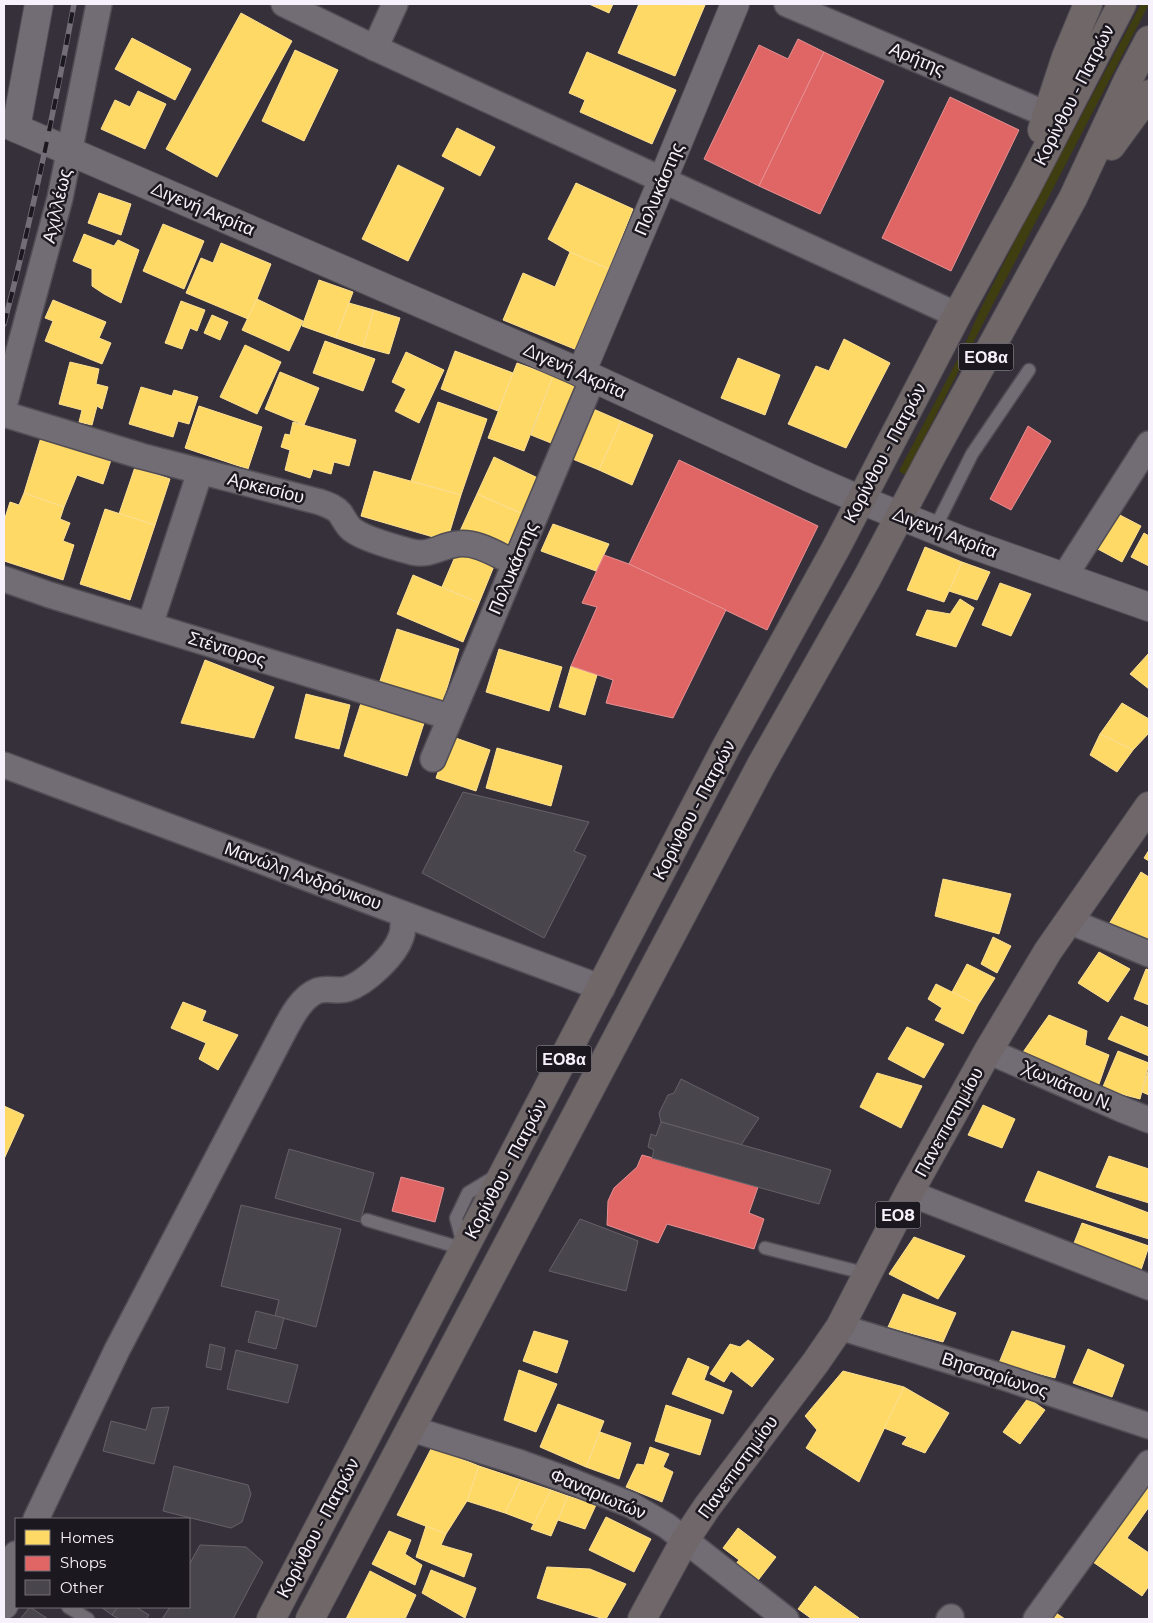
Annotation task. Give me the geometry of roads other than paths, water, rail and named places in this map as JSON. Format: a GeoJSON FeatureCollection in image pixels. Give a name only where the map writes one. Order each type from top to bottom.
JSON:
{"type":"FeatureCollection","features":[{"type":"Feature","properties":{"kind":"highway"},"geometry":{"type":"LineString","coordinates":[[1025,191],[1046,114],[1066,57],[1088,4]]}},
{"type":"Feature","properties":{"kind":"highway","name":"Κορίνθου - Πατρών"},"geometry":{"type":"LineString","coordinates":[[271,1619],[602,988],[726,747],[861,500],[1122,4]]}},
{"type":"Feature","properties":{"kind":"highway","name":"Κορίνθου - Πατρών"},"geometry":{"type":"LineString","coordinates":[[310,1619],[760,767],[867,578],[1073,198],[1128,80],[1149,40]]}},
{"type":"Feature","properties":{"kind":"highway"},"geometry":{"type":"LineString","coordinates":[[1073,198],[1149,94]]}},
{"type":"Feature","properties":{"kind":"main road","name":"Πανεπιστημίου"},"geometry":{"type":"LineString","coordinates":[[642,1619],[684,1540],[840,1327],[909,1193],[988,1051],[1048,951],[1149,806]]}},
{"type":"Feature","properties":{"kind":"street"},"geometry":{"type":"LineString","coordinates":[[10,126],[39,4]]}},
{"type":"Feature","properties":{"kind":"street","name":"Αχιλλέως"},"geometry":{"type":"LineString","coordinates":[[4,406],[55,217],[99,4]]}},
{"type":"Feature","properties":{"kind":"street"},"geometry":{"type":"LineString","coordinates":[[284,4],[375,48],[957,315]]}},
{"type":"Feature","properties":{"kind":"street"},"geometry":{"type":"LineString","coordinates":[[375,48],[396,4]]}},
{"type":"Feature","properties":{"kind":"street","name":"Πολυκάστης"},"geometry":{"type":"LineString","coordinates":[[433,759],[515,563],[663,180],[735,4]]}},
{"type":"Feature","properties":{"kind":"street","name":"Αρήτης"},"geometry":{"type":"LineString","coordinates":[[787,4],[1046,114]]}},
{"type":"Feature","properties":{"kind":"street","name":"Διγενή Ακρίτα"},"geometry":{"type":"LineString","coordinates":[[10,126],[587,375],[861,500],[934,530],[1149,607]]}},
{"type":"Feature","properties":{"kind":"street","name":"Αρκεισίου"},"geometry":{"type":"LineString","coordinates":[[4,414],[200,472],[320,502],[337,510],[349,527],[356,532],[413,552],[429,553],[451,545],[466,543],[515,563]]}},
{"type":"Feature","properties":{"kind":"street"},"geometry":{"type":"LineString","coordinates":[[1064,577],[1149,444]]}},
{"type":"Feature","properties":{"kind":"street"},"geometry":{"type":"LineString","coordinates":[[150,626],[200,472]]}},
{"type":"Feature","properties":{"kind":"street","name":"Στέντορος"},"geometry":{"type":"LineString","coordinates":[[4,579],[150,626],[450,717]]}},
{"type":"Feature","properties":{"kind":"street","name":"Μανώλη Ανδρόνικου"},"geometry":{"type":"LineString","coordinates":[[4,765],[602,988]]}},
{"type":"Feature","properties":{"kind":"street"},"geometry":{"type":"LineString","coordinates":[[36,1518],[117,1350],[284,1029],[299,1007],[309,996],[317,991],[348,989],[368,978],[398,944],[402,932],[403,914]]}},
{"type":"Feature","properties":{"kind":"street"},"geometry":{"type":"LineString","coordinates":[[1069,921],[1149,954]]}},
{"type":"Feature","properties":{"kind":"street","name":"Χωνιάτου Ν."},"geometry":{"type":"LineString","coordinates":[[988,1051],[1149,1120]]}},
{"type":"Feature","properties":{"kind":"street"},"geometry":{"type":"LineString","coordinates":[[909,1193],[1149,1287]]}},
{"type":"Feature","properties":{"kind":"street","name":"Βησσαρίωνος"},"geometry":{"type":"LineString","coordinates":[[840,1327],[1004,1377],[1149,1426]]}},
{"type":"Feature","properties":{"kind":"street","name":"Φαναριωτών"},"geometry":{"type":"LineString","coordinates":[[412,1429],[518,1462],[631,1505],[667,1526],[786,1619]]}},
{"type":"Feature","properties":{"kind":"street"},"geometry":{"type":"LineString","coordinates":[[1036,1619],[1149,1463]]}},
{"type":"Feature","properties":{"kind":"street"},"geometry":{"type":"LineString","coordinates":[[7,1586],[15,1558]]}},
{"type":"Feature","properties":{"kind":"lane"},"geometry":{"type":"LineString","coordinates":[[934,530],[972,454],[1029,370]]}},
{"type":"Feature","properties":{"kind":"lane"},"geometry":{"type":"LineString","coordinates":[[367,1220],[464,1249]]}},
{"type":"Feature","properties":{"kind":"lane"},"geometry":{"type":"LineString","coordinates":[[765,1248],[868,1274]]}},
{"type":"Feature","properties":{"kind":"lane"},"geometry":{"type":"LineString","coordinates":[[70,1608],[88,1619]]}},
{"type":"Feature","properties":{"kind":"railway"},"geometry":{"type":"LineString","coordinates":[[4,324],[42,164],[74,4]]}}]}
